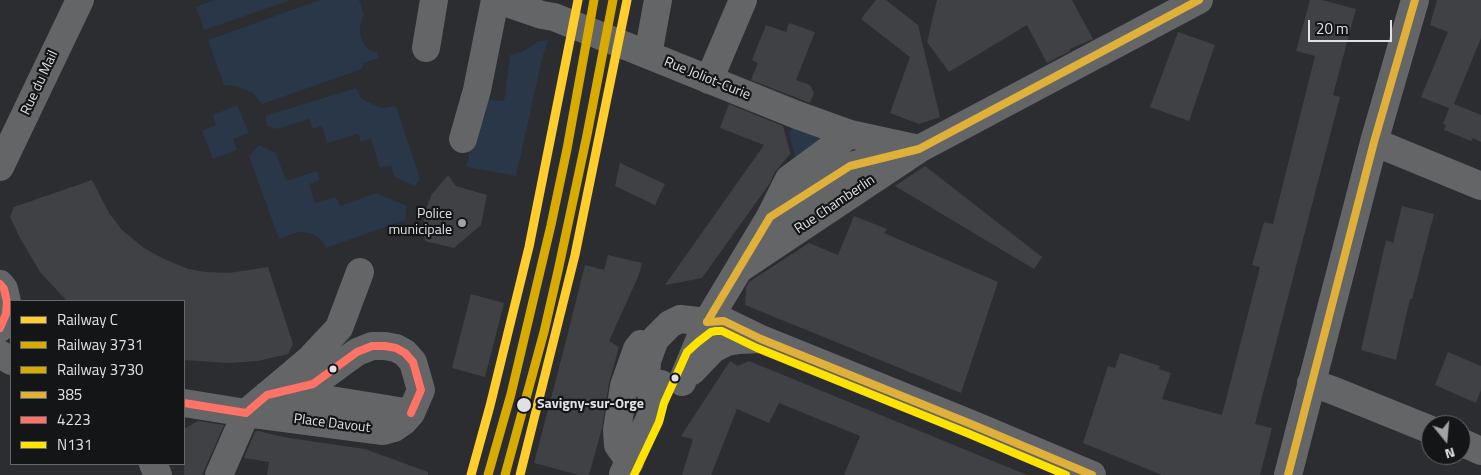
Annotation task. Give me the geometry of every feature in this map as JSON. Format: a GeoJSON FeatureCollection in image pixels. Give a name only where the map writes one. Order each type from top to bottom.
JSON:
{"type":"FeatureCollection","features":[{"type":"Feature","properties":{"kind":"street","name":"Rue du Mail"},"geometry":{"type":"LineString","coordinates":[[0,167],[80,0]]}},
{"type":"Feature","properties":{"kind":"street"},"geometry":{"type":"LineString","coordinates":[[426,48],[434,0]]}},
{"type":"Feature","properties":{"kind":"street"},"geometry":{"type":"LineString","coordinates":[[648,55],[658,0]]}},
{"type":"Feature","properties":{"kind":"street"},"geometry":{"type":"LineString","coordinates":[[709,80],[743,0]]}},
{"type":"Feature","properties":{"kind":"street","name":"Rue Chamberlin"},"geometry":{"type":"LineString","coordinates":[[706,322],[739,269],[919,149],[1199,0]]}},
{"type":"Feature","properties":{"kind":"street"},"geometry":{"type":"LineString","coordinates":[[1288,475],[1374,142],[1415,0]]}},
{"type":"Feature","properties":{"kind":"street"},"geometry":{"type":"LineString","coordinates":[[463,139],[506,2]]}},
{"type":"Feature","properties":{"kind":"street","name":"Rue Joliot-Curie"},"geometry":{"type":"LineString","coordinates":[[506,2],[542,15],[554,17],[797,115],[850,134],[919,149]]}},
{"type":"Feature","properties":{"kind":"street"},"geometry":{"type":"LineString","coordinates":[[739,269],[770,217],[789,179],[850,134]]}},
{"type":"Feature","properties":{"kind":"street"},"geometry":{"type":"LineString","coordinates":[[1374,142],[1481,186]]}},
{"type":"Feature","properties":{"kind":"street"},"geometry":{"type":"LineString","coordinates":[[770,217],[850,166],[919,149]]}},
{"type":"Feature","properties":{"kind":"street"},"geometry":{"type":"LineString","coordinates":[[267,395],[309,360],[340,328],[360,272]]}},
{"type":"Feature","properties":{"kind":"street"},"geometry":{"type":"LineString","coordinates":[[0,328],[6,314],[6,298]]}},
{"type":"Feature","properties":{"kind":"street"},"geometry":{"type":"LineString","coordinates":[[626,468],[618,445],[617,430],[624,386],[637,349],[658,320],[682,312],[706,322],[724,322],[1092,475]]}},
{"type":"Feature","properties":{"kind":"street"},"geometry":{"type":"LineString","coordinates":[[682,382],[706,322]]}},
{"type":"Feature","properties":{"kind":"street"},"geometry":{"type":"LineString","coordinates":[[626,468],[679,346],[706,322]]}},
{"type":"Feature","properties":{"kind":"street"},"geometry":{"type":"LineString","coordinates":[[652,409],[682,382],[713,348],[727,342],[762,338]]}},
{"type":"Feature","properties":{"kind":"street","name":"Place Davout"},"geometry":{"type":"LineString","coordinates":[[185,403],[246,413],[383,431],[394,428],[411,413],[420,390],[414,362],[405,353],[396,348],[372,346],[357,352],[313,384],[267,395],[246,413]]}},
{"type":"Feature","properties":{"kind":"street"},"geometry":{"type":"LineString","coordinates":[[1311,383],[1421,426]]}},
{"type":"Feature","properties":{"kind":"street","name":"Place Davout"},"geometry":{"type":"LineString","coordinates":[[267,395],[337,402],[411,413]]}},
{"type":"Feature","properties":{"kind":"street"},"geometry":{"type":"LineString","coordinates":[[219,475],[246,413]]}},
{"type":"Feature","properties":{"kind":"shaded area"},"geometry":{"type":"Polygon","coordinates":[[[214,0],[291,0],[204,30],[196,7],[214,0]]]}},
{"type":"Feature","properties":{"kind":"shaded area"},"geometry":{"type":"Polygon","coordinates":[[[320,0],[359,0],[364,14],[360,25],[360,35],[364,45],[371,51],[377,52],[379,58],[364,63],[362,69],[262,104],[253,93],[239,87],[224,85],[208,40],[320,0]]]}},
{"type":"Feature","properties":{"kind":"shaded area"},"geometry":{"type":"Polygon","coordinates":[[[548,40],[516,176],[466,167],[482,99],[504,101],[510,55],[522,52],[539,41],[548,40]]]}},
{"type":"Feature","properties":{"kind":"shaded area"},"geometry":{"type":"Polygon","coordinates":[[[356,88],[361,98],[372,104],[382,108],[396,106],[420,179],[415,186],[395,177],[391,165],[380,168],[371,139],[361,142],[358,134],[327,143],[322,126],[313,129],[309,119],[277,129],[267,126],[265,116],[356,88]]]}},
{"type":"Feature","properties":{"kind":"shaded area"},"geometry":{"type":"Polygon","coordinates":[[[237,105],[249,133],[233,139],[237,150],[213,159],[202,131],[216,125],[213,115],[237,105]]]}},
{"type":"Feature","properties":{"kind":"shaded area"},"geometry":{"type":"Polygon","coordinates":[[[795,125],[823,138],[798,159],[795,157],[789,132],[795,125]]]}},
{"type":"Feature","properties":{"kind":"shaded area"},"geometry":{"type":"Polygon","coordinates":[[[259,145],[276,153],[286,181],[317,171],[320,180],[309,184],[315,203],[336,197],[340,206],[376,193],[407,206],[405,220],[326,248],[317,236],[309,233],[298,232],[279,239],[249,156],[259,145]]]}},
{"type":"Feature","properties":{"kind":"building"},"geometry":{"type":"Polygon","coordinates":[[[876,0],[886,0],[918,25],[940,117],[919,124],[890,113],[910,57],[861,19],[876,0]]]}},
{"type":"Feature","properties":{"kind":"building"},"geometry":{"type":"Polygon","coordinates":[[[937,0],[1072,0],[1093,39],[1070,49],[1070,51],[1047,63],[1027,25],[949,72],[927,42],[937,0]]]}},
{"type":"Feature","properties":{"kind":"building"},"geometry":{"type":"Polygon","coordinates":[[[1310,0],[1322,0],[1356,9],[1333,95],[1340,97],[1255,424],[1272,428],[1260,475],[1162,475],[1083,443],[1108,366],[1115,368],[1120,353],[1160,366],[1159,369],[1171,373],[1162,399],[1222,415],[1260,267],[1252,265],[1264,222],[1273,224],[1315,56],[1296,51],[1310,0]]]}},
{"type":"Feature","properties":{"kind":"building"},"geometry":{"type":"Polygon","coordinates":[[[1437,0],[1481,0],[1481,38],[1454,104],[1481,115],[1481,142],[1473,138],[1471,141],[1444,130],[1446,125],[1443,124],[1449,108],[1421,97],[1448,32],[1430,25],[1437,0]]]}},
{"type":"Feature","properties":{"kind":"building"},"geometry":{"type":"Polygon","coordinates":[[[789,23],[815,32],[796,80],[810,85],[814,93],[810,103],[751,80],[758,63],[752,60],[766,25],[786,32],[789,23]]]}},
{"type":"Feature","properties":{"kind":"building"},"geometry":{"type":"Polygon","coordinates":[[[1178,32],[1215,45],[1189,121],[1150,107],[1178,32]]]}},
{"type":"Feature","properties":{"kind":"building"},"geometry":{"type":"Polygon","coordinates":[[[729,104],[783,126],[791,155],[775,172],[770,183],[702,278],[665,285],[764,145],[720,128],[729,104]]]}},
{"type":"Feature","properties":{"kind":"building"},"geometry":{"type":"Polygon","coordinates":[[[620,163],[665,184],[655,205],[615,186],[620,163]]]}},
{"type":"Feature","properties":{"kind":"building"},"geometry":{"type":"Polygon","coordinates":[[[925,166],[1042,257],[1034,269],[895,186],[925,166]]]}},
{"type":"Feature","properties":{"kind":"building"},"geometry":{"type":"Polygon","coordinates":[[[448,175],[456,186],[487,195],[481,225],[454,248],[425,241],[423,231],[425,211],[432,194],[448,175]]]}},
{"type":"Feature","properties":{"kind":"building"},"geometry":{"type":"Polygon","coordinates":[[[92,180],[109,213],[122,230],[144,248],[162,258],[188,269],[206,272],[229,273],[268,267],[293,344],[288,354],[258,361],[229,363],[185,360],[185,300],[66,300],[40,272],[20,238],[10,217],[14,207],[92,180]]]}},
{"type":"Feature","properties":{"kind":"building"},"geometry":{"type":"Polygon","coordinates":[[[1402,206],[1434,214],[1412,299],[1410,299],[1396,360],[1361,350],[1386,240],[1393,243],[1402,206]]]}},
{"type":"Feature","properties":{"kind":"building"},"geometry":{"type":"Polygon","coordinates":[[[854,216],[887,229],[884,233],[998,282],[961,393],[745,305],[746,287],[749,282],[809,243],[838,255],[854,216]]]}},
{"type":"Feature","properties":{"kind":"building"},"geometry":{"type":"Polygon","coordinates":[[[608,255],[642,263],[638,277],[609,341],[619,347],[609,383],[602,428],[589,475],[579,475],[534,463],[585,265],[604,270],[608,255]]]}},
{"type":"Feature","properties":{"kind":"building"},"geometry":{"type":"Polygon","coordinates":[[[471,294],[504,303],[485,377],[452,368],[471,294]]]}},
{"type":"Feature","properties":{"kind":"building"},"geometry":{"type":"Polygon","coordinates":[[[1448,352],[1481,366],[1481,390],[1476,403],[1435,385],[1448,352]]]}},
{"type":"Feature","properties":{"kind":"building"},"geometry":{"type":"Polygon","coordinates":[[[730,361],[738,366],[749,361],[1027,475],[844,475],[860,436],[779,403],[769,423],[737,409],[711,475],[682,475],[693,439],[681,436],[730,361]]]}},
{"type":"Feature","properties":{"kind":"building"},"geometry":{"type":"Polygon","coordinates":[[[198,421],[224,425],[202,475],[184,475],[185,428],[198,421]]]}},
{"type":"Feature","properties":{"kind":"building"},"geometry":{"type":"Polygon","coordinates":[[[258,431],[289,438],[365,449],[428,472],[428,475],[267,475],[269,462],[244,458],[255,432],[258,431]]]}},
{"type":"Feature","properties":{"kind":"rail line","name":"C"},"geometry":{"type":"LineString","coordinates":[[471,475],[529,247],[578,0]]}},
{"type":"Feature","properties":{"kind":"rail line","name":"3731"},"geometry":{"type":"LineString","coordinates":[[488,475],[511,394],[551,225],[594,0]]}},
{"type":"Feature","properties":{"kind":"rail line","name":"3730"},"geometry":{"type":"LineString","coordinates":[[505,475],[544,332],[558,271],[613,0]]}},
{"type":"Feature","properties":{"kind":"rail line","name":"C"},"geometry":{"type":"LineString","coordinates":[[520,475],[575,255],[627,0]]}},
{"type":"Feature","properties":{"kind":"transit line","name":"385"},"geometry":{"type":"LineString","coordinates":[[707,322],[770,217],[850,166],[919,149],[1199,0]]}},
{"type":"Feature","properties":{"kind":"transit line","name":"385"},"geometry":{"type":"LineString","coordinates":[[1288,475],[1374,142],[1415,0]]}},
{"type":"Feature","properties":{"kind":"transit line","name":"4223"},"geometry":{"type":"LineString","coordinates":[[0,284],[4,289],[7,302],[6,314],[0,328]]}},
{"type":"Feature","properties":{"kind":"transit line","name":"385"},"geometry":{"type":"LineString","coordinates":[[707,322],[724,321],[761,339],[1092,475]]}},
{"type":"Feature","properties":{"kind":"transit line","name":"N131"},"geometry":{"type":"LineString","coordinates":[[634,475],[659,422],[664,403],[687,352],[711,332],[716,331],[722,331],[757,348],[1066,475]]}},
{"type":"Feature","properties":{"kind":"transit line","name":"4223"},"geometry":{"type":"LineString","coordinates":[[185,403],[246,413],[267,395],[313,384],[357,352],[372,346],[385,346],[396,348],[405,353],[413,362],[421,390],[411,413]]}},
{"type":"Feature","properties":{"kind":"place","name":"Police municipale"},"geometry":{"type":"Point","coordinates":[462,223]}},
{"type":"Feature","properties":{"kind":"place","name":"Savigny-sur-Orge"},"geometry":{"type":"Point","coordinates":[524,405]}}]}
